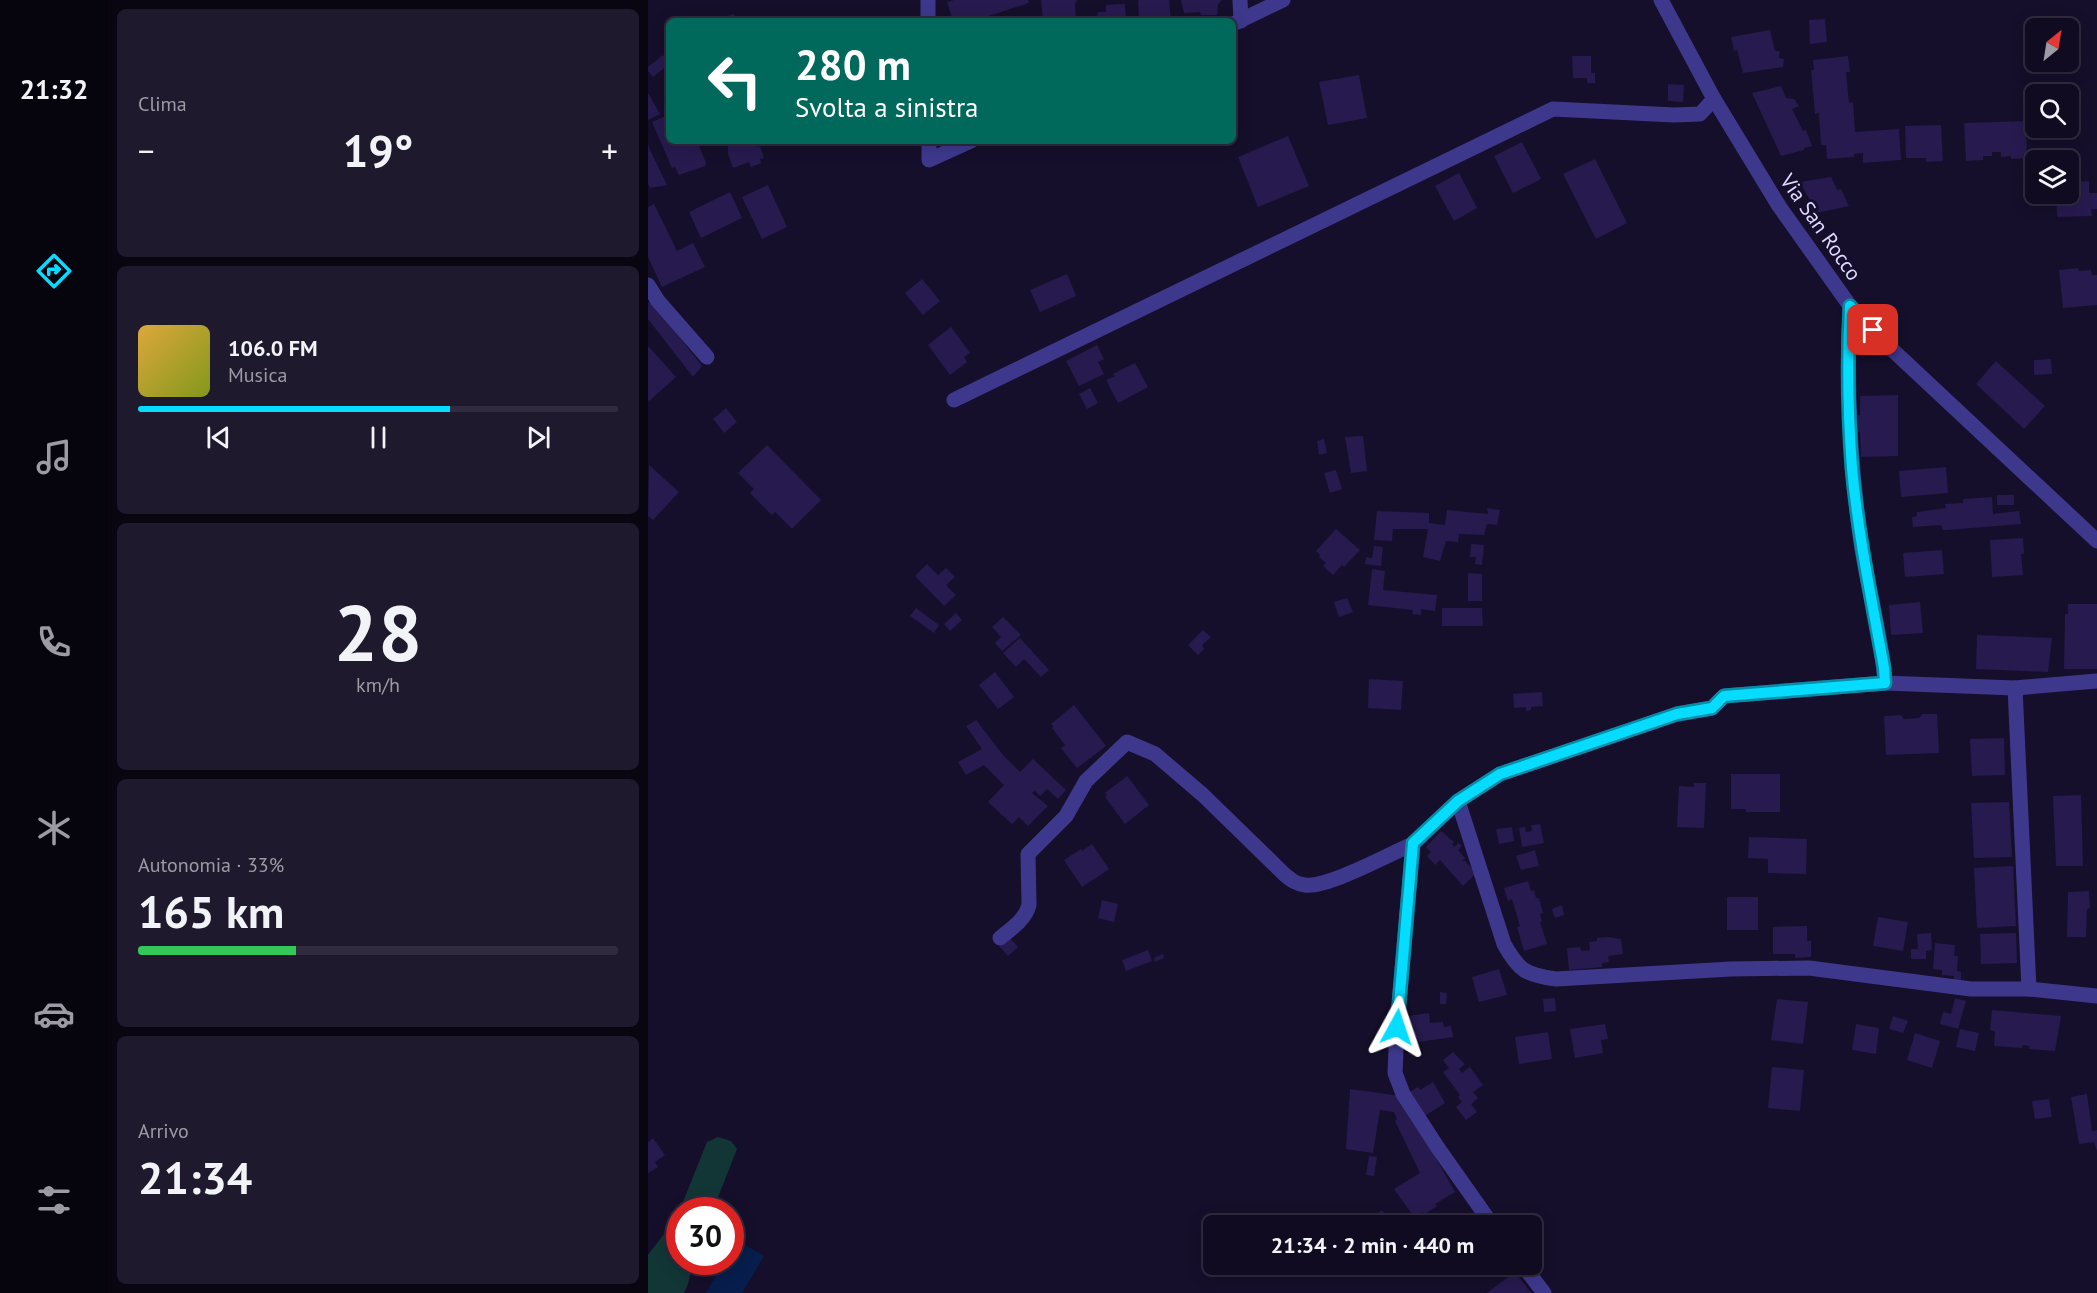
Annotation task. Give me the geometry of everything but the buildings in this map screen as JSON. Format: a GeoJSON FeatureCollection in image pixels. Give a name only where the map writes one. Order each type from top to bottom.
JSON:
{"type":"FeatureCollection","features":[{"type":"Feature","properties":{"kind":"street"},"geometry":{"type":"LineString","coordinates":[[928,0],[928,18]]}},
{"type":"Feature","properties":{"kind":"street"},"geometry":{"type":"LineString","coordinates":[[1237,22],[1240,0]]}},
{"type":"Feature","properties":{"kind":"street"},"geometry":{"type":"LineString","coordinates":[[1237,22],[1283,0]]}},
{"type":"Feature","properties":{"kind":"street","name":"Via San Rocco"},"geometry":{"type":"LineString","coordinates":[[1661,0],[1714,99],[1779,206],[1850,306],[1884,342],[2097,541]]}},
{"type":"Feature","properties":{"kind":"street"},"geometry":{"type":"LineString","coordinates":[[954,400],[1553,109],[1700,114],[1714,99]]}},
{"type":"Feature","properties":{"kind":"street"},"geometry":{"type":"LineString","coordinates":[[929,144],[929,160],[964,144]]}},
{"type":"Feature","properties":{"kind":"street"},"geometry":{"type":"LineString","coordinates":[[648,285],[658,302],[707,357]]}},
{"type":"Feature","properties":{"kind":"street"},"geometry":{"type":"LineString","coordinates":[[1850,306],[1848,338],[1852,467],[1861,544],[1885,683]]}},
{"type":"Feature","properties":{"kind":"street"},"geometry":{"type":"LineString","coordinates":[[1000,938],[1027,913],[1029,905],[1028,854],[1066,816],[1086,781],[1128,742],[1155,754],[1203,795],[1284,874],[1303,885],[1325,883],[1413,843],[1458,801],[1500,774],[1677,714],[1712,708],[1724,696],[1885,683],[2015,687],[2097,681]]}},
{"type":"Feature","properties":{"kind":"street"},"geometry":{"type":"LineString","coordinates":[[2015,687],[2030,990]]}},
{"type":"Feature","properties":{"kind":"street"},"geometry":{"type":"LineString","coordinates":[[1458,801],[1504,944],[1514,962],[1532,975],[1556,979],[1731,969],[1809,968],[1971,989],[2030,990],[2097,996]]}},
{"type":"Feature","properties":{"kind":"street"},"geometry":{"type":"LineString","coordinates":[[1413,843],[1395,1073],[1403,1094],[1438,1149],[1485,1215]]}},
{"type":"Feature","properties":{"kind":"street"},"geometry":{"type":"LineString","coordinates":[[1530,1275],[1544,1293]]}},
{"type":"Feature","properties":{"kind":"green space"},"geometry":{"type":"Polygon","coordinates":[[[718,1137],[731,1141],[737,1149],[718,1197],[685,1197],[707,1142],[718,1137]]]}},
{"type":"Feature","properties":{"kind":"green space"},"geometry":{"type":"Polygon","coordinates":[[[666,1231],[666,1275],[690,1275],[684,1293],[648,1293],[648,1255],[666,1231]]]}},
{"type":"Feature","properties":{"kind":"water"},"geometry":{"type":"Polygon","coordinates":[[[744,1244],[764,1256],[742,1293],[706,1293],[716,1275],[744,1275],[744,1244]]]}},
{"type":"Feature","properties":{"kind":"route"},"geometry":{"type":"LineString","coordinates":[[1397,1027],[1413,843],[1458,801],[1500,774],[1677,714],[1712,708],[1724,696],[1885,683],[1861,544],[1852,467],[1848,338],[1850,306],[1873,330]]}}]}
